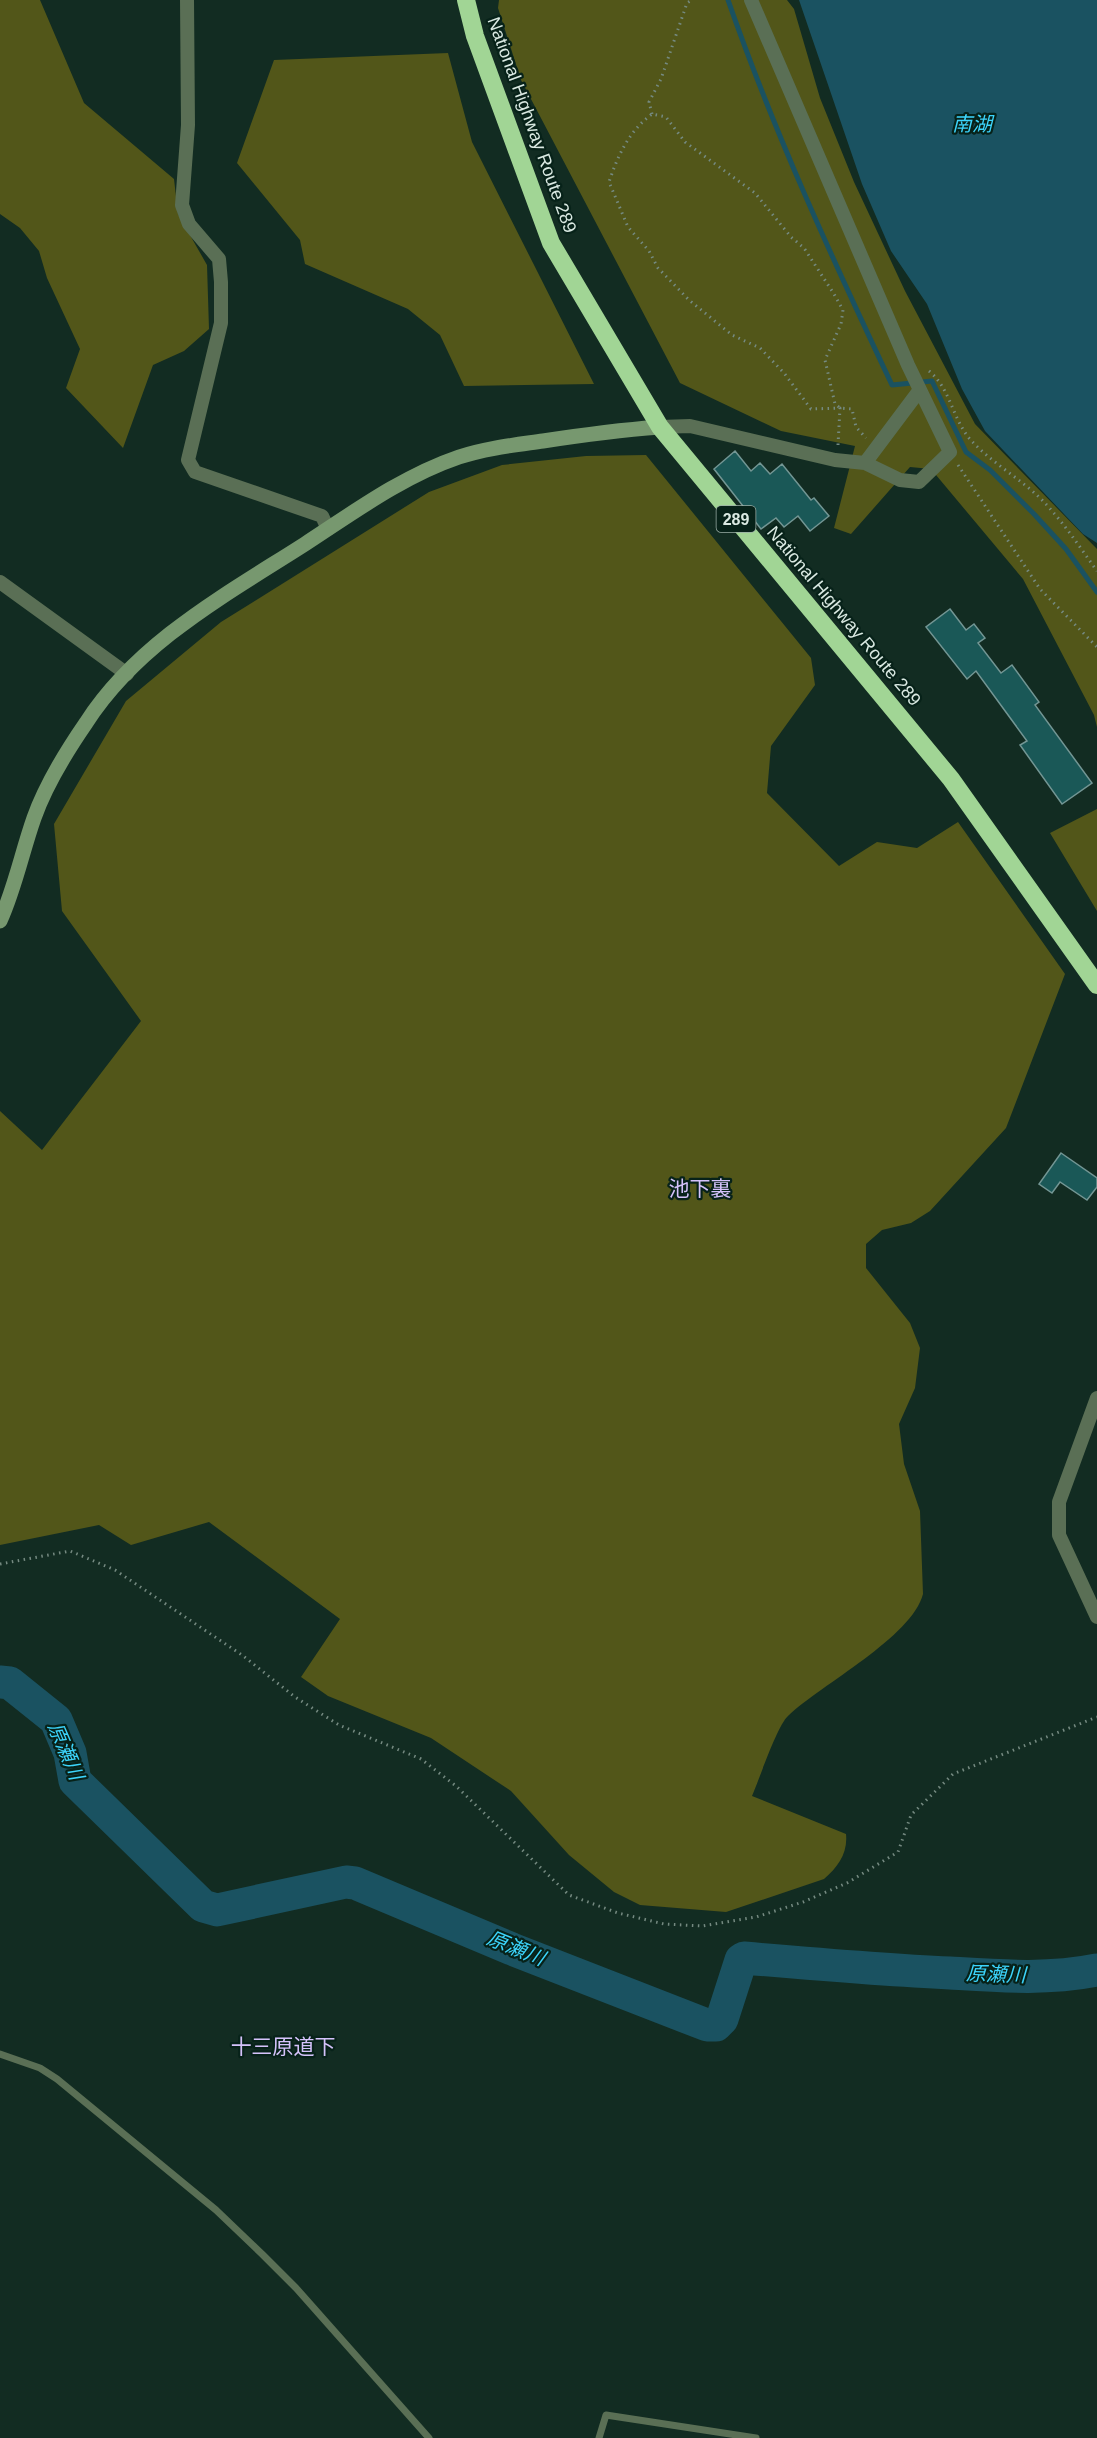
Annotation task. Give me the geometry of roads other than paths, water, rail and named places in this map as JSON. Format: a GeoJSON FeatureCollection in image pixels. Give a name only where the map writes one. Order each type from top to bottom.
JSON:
{"type":"FeatureCollection","features":[{"type":"Feature","properties":{"kind":"highway","name":"National Highway Route 289"},"geometry":{"type":"LineString","coordinates":[[466,0],[478,47],[551,243],[660,427],[951,779],[1097,985]]}},
{"type":"Feature","properties":{"kind":"street"},"geometry":{"type":"LineString","coordinates":[[187,0],[188,125],[182,205],[189,224],[219,259],[221,282],[220,324],[188,460],[195,472],[322,516],[328,529]]}},
{"type":"Feature","properties":{"kind":"street"},"geometry":{"type":"LineString","coordinates":[[0,921],[10,898],[35,816],[58,767],[87,720],[127,674],[180,627],[404,481],[459,457],[497,447],[623,429],[660,427],[690,426],[834,460],[865,463],[900,480],[919,482],[950,452],[919,391],[751,0]]}},
{"type":"Feature","properties":{"kind":"street"},"geometry":{"type":"LineString","coordinates":[[865,463],[919,391]]}},
{"type":"Feature","properties":{"kind":"street"},"geometry":{"type":"LineString","coordinates":[[0,582],[127,674]]}},
{"type":"Feature","properties":{"kind":"street"},"geometry":{"type":"LineString","coordinates":[[1097,1398],[1059,1502],[1059,1535],[1097,1617]]}},
{"type":"Feature","properties":{"kind":"lane"},"geometry":{"type":"LineString","coordinates":[[0,2054],[40,2068],[57,2079],[216,2210],[296,2288],[429,2438]]}},
{"type":"Feature","properties":{"kind":"lane"},"geometry":{"type":"LineString","coordinates":[[599,2438],[606,2415],[756,2438]]}},
{"type":"Feature","properties":{"kind":"water","name":"南湖"},"geometry":{"type":"Polygon","coordinates":[[[799,0],[1097,0],[1097,543],[1083,534],[985,431],[962,389],[927,304],[891,251],[862,184],[799,0]]]}},
{"type":"Feature","properties":{"kind":"waterway"},"geometry":{"type":"LineString","coordinates":[[728,0],[784,146],[892,385],[932,381],[966,452],[990,470],[1034,514],[1066,549],[1097,592]]}},
{"type":"Feature","properties":{"kind":"waterway","name":"原瀬川"},"geometry":{"type":"LineString","coordinates":[[0,1682],[10,1683],[56,1720],[70,1753],[75,1781],[203,1906],[217,1910],[346,1882],[355,1883],[512,1949],[707,2025],[716,2025],[722,2019],[741,1960],[744,1958],[873,1969],[1005,1976],[1061,1975],[1097,1970]]}},
{"type":"Feature","properties":{"kind":"district","name":"池下裏"},"geometry":{"type":"Point","coordinates":[700,1189]}},
{"type":"Feature","properties":{"kind":"district","name":"十三原道下"},"geometry":{"type":"Point","coordinates":[283,2047]}}]}
